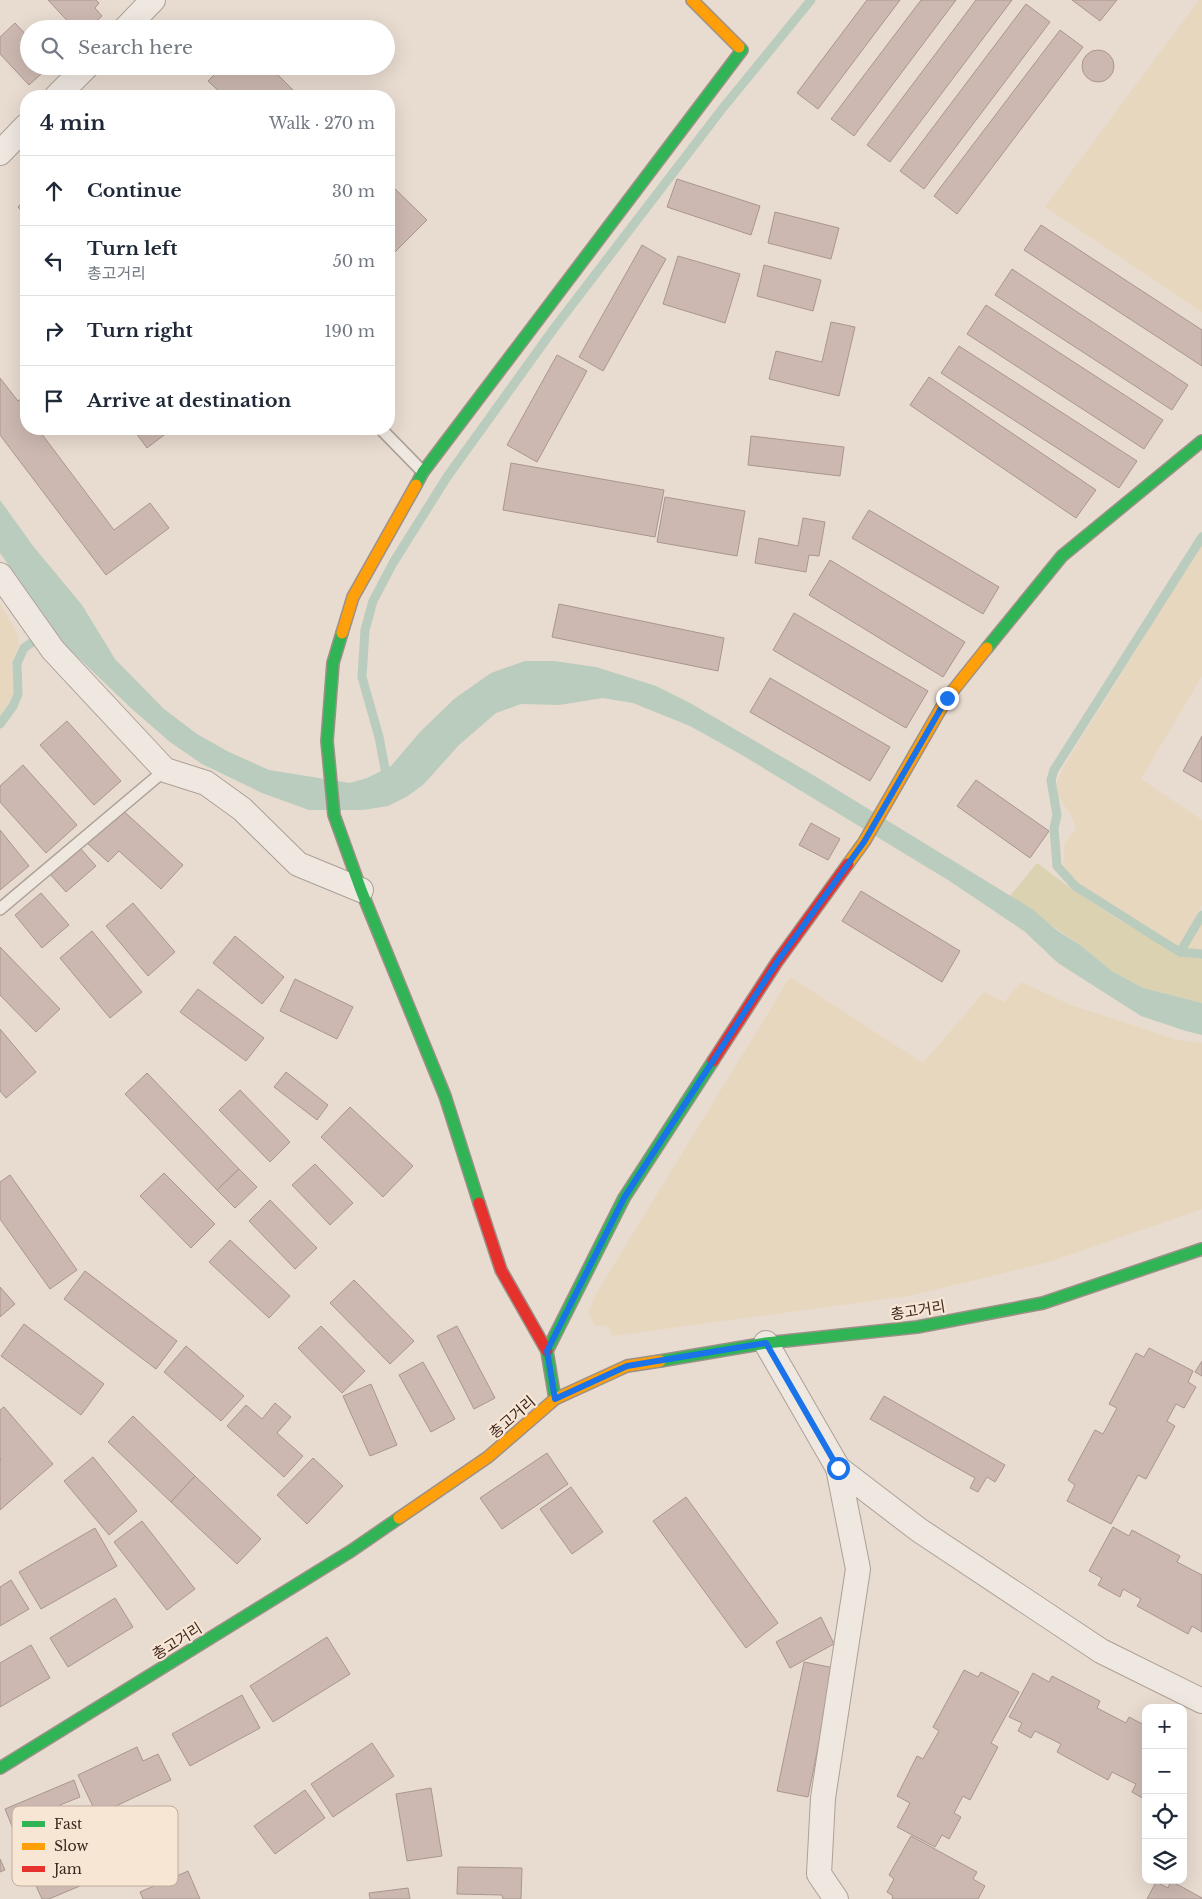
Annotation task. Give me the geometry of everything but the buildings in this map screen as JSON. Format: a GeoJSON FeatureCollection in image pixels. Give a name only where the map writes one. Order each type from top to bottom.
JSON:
{"type":"FeatureCollection","features":[{"type":"Feature","properties":{"kind":"street"},"geometry":{"type":"LineString","coordinates":[[133,20],[154,0]]}},
{"type":"Feature","properties":{"kind":"street"},"geometry":{"type":"LineString","coordinates":[[555,1399],[547,1351],[501,1270],[445,1096],[361,890],[334,815],[327,741],[334,663],[353,597],[423,472],[742,50],[692,0]]}},
{"type":"Feature","properties":{"kind":"street"},"geometry":{"type":"LineString","coordinates":[[63,90],[78,75]]}},
{"type":"Feature","properties":{"kind":"street"},"geometry":{"type":"LineString","coordinates":[[0,152],[20,132]]}},
{"type":"Feature","properties":{"kind":"street"},"geometry":{"type":"LineString","coordinates":[[547,1351],[624,1198],[777,962],[864,842],[947,698],[1062,556],[1202,441]]}},
{"type":"Feature","properties":{"kind":"street"},"geometry":{"type":"LineString","coordinates":[[0,575],[53,650],[165,770],[206,783],[242,809],[298,864],[361,890]]}},
{"type":"Feature","properties":{"kind":"street","name":"총고거리"},"geometry":{"type":"LineString","coordinates":[[0,1768],[352,1551],[488,1457],[555,1399],[627,1366],[766,1343],[916,1327],[1043,1304],[1202,1249]]}},
{"type":"Feature","properties":{"kind":"street"},"geometry":{"type":"LineString","coordinates":[[766,1343],[838,1468],[858,1569],[823,1798],[819,1874],[836,1899]]}},
{"type":"Feature","properties":{"kind":"street"},"geometry":{"type":"LineString","coordinates":[[838,1468],[919,1530],[1101,1651],[1202,1701]]}},
{"type":"Feature","properties":{"kind":"lane"},"geometry":{"type":"LineString","coordinates":[[387,435],[423,472]]}},
{"type":"Feature","properties":{"kind":"lane"},"geometry":{"type":"LineString","coordinates":[[0,909],[165,770]]}},
{"type":"Feature","properties":{"kind":"shaded area"},"geometry":{"type":"Polygon","coordinates":[[[1199,0],[1202,0],[1202,312],[1045,207],[1199,0]]]}},
{"type":"Feature","properties":{"kind":"shaded area"},"geometry":{"type":"Polygon","coordinates":[[[0,500],[33,546],[82,605],[115,659],[164,709],[197,734],[227,751],[269,770],[350,783],[367,778],[391,766],[420,732],[454,699],[491,673],[525,661],[554,661],[596,667],[656,686],[690,703],[813,775],[1032,909],[1112,971],[1143,988],[1202,1003],[1202,1035],[1141,1016],[1058,963],[1024,931],[948,880],[742,755],[690,726],[633,703],[603,698],[559,705],[521,704],[496,713],[459,745],[424,784],[408,796],[388,806],[363,810],[309,810],[262,793],[202,764],[170,742],[132,709],[66,646],[0,553],[0,500]]]}},
{"type":"Feature","properties":{"kind":"shaded area"},"geometry":{"type":"Polygon","coordinates":[[[1202,543],[1202,676],[1141,779],[1202,820],[1202,905],[1179,947],[1077,883],[1063,868],[1065,843],[1076,828],[1070,813],[1059,798],[1056,785],[1062,770],[1202,543]]]}},
{"type":"Feature","properties":{"kind":"shaded area"},"geometry":{"type":"Polygon","coordinates":[[[0,603],[18,635],[19,645],[12,662],[13,691],[9,705],[0,716],[0,603]]]}},
{"type":"Feature","properties":{"kind":"shaded area"},"geometry":{"type":"Polygon","coordinates":[[[1037,863],[1073,890],[1180,956],[1202,958],[1202,1003],[1143,988],[1112,971],[1080,945],[1010,896],[1037,863]]]}},
{"type":"Feature","properties":{"kind":"shaded area"},"geometry":{"type":"Polygon","coordinates":[[[1202,920],[1202,950],[1185,949],[1202,920]]]}},
{"type":"Feature","properties":{"kind":"shaded area"},"geometry":{"type":"Polygon","coordinates":[[[790,977],[923,1063],[984,992],[1004,1002],[1021,982],[1071,1005],[1178,1040],[1202,1043],[1202,1209],[1049,1262],[909,1296],[612,1336],[609,1326],[594,1325],[589,1312],[594,1297],[790,977]]]}},
{"type":"Feature","properties":{"kind":"waterway"},"geometry":{"type":"LineString","coordinates":[[387,779],[379,737],[362,677],[365,630],[373,601],[393,563],[447,477],[555,327],[722,109],[811,0]]}},
{"type":"Feature","properties":{"kind":"waterway"},"geometry":{"type":"LineString","coordinates":[[1202,537],[1054,770],[1051,780],[1057,815],[1054,828],[1057,866],[1075,886],[1180,952],[1202,954]]}},
{"type":"Feature","properties":{"kind":"waterway"},"geometry":{"type":"LineString","coordinates":[[0,724],[13,706],[18,694],[17,663],[24,648],[52,633],[64,623]]}},
{"type":"Feature","properties":{"kind":"waterway"},"geometry":{"type":"LineString","coordinates":[[1180,952],[1202,915]]}},
{"type":"Feature","properties":{"kind":"traffic: fast"},"geometry":{"type":"LineString","coordinates":[[416,485],[423,472],[742,50],[739,47]]}},
{"type":"Feature","properties":{"kind":"traffic: fast"},"geometry":{"type":"LineString","coordinates":[[987,648],[1062,556],[1202,441]]}},
{"type":"Feature","properties":{"kind":"traffic: fast"},"geometry":{"type":"LineString","coordinates":[[342,633],[333,663],[327,741],[334,815],[361,890],[445,1096],[479,1203]]}},
{"type":"Feature","properties":{"kind":"traffic: fast"},"geometry":{"type":"LineString","coordinates":[[555,1399],[547,1351],[624,1198],[713,1061]]}},
{"type":"Feature","properties":{"kind":"traffic: fast"},"geometry":{"type":"LineString","coordinates":[[660,1361],[766,1343],[917,1327],[1043,1303],[1202,1249]]}},
{"type":"Feature","properties":{"kind":"traffic: fast"},"geometry":{"type":"LineString","coordinates":[[0,1768],[351,1551],[399,1518]]}},
{"type":"Feature","properties":{"kind":"traffic: slow"},"geometry":{"type":"LineString","coordinates":[[692,0],[739,47]]}},
{"type":"Feature","properties":{"kind":"traffic: slow"},"geometry":{"type":"LineString","coordinates":[[342,633],[353,597],[416,485]]}},
{"type":"Feature","properties":{"kind":"traffic: slow"},"geometry":{"type":"LineString","coordinates":[[848,864],[864,842],[947,698],[987,648]]}},
{"type":"Feature","properties":{"kind":"traffic: slow"},"geometry":{"type":"LineString","coordinates":[[399,1518],[488,1457],[555,1399],[627,1366],[660,1361]]}},
{"type":"Feature","properties":{"kind":"traffic: jam"},"geometry":{"type":"LineString","coordinates":[[713,1061],[777,962],[848,864]]}},
{"type":"Feature","properties":{"kind":"traffic: jam"},"geometry":{"type":"LineString","coordinates":[[479,1203],[501,1270],[547,1351]]}},
{"type":"Feature","properties":{"kind":"route"},"geometry":{"type":"LineString","coordinates":[[838,1468],[766,1343],[627,1366],[555,1399],[547,1351],[624,1198],[777,962],[864,842],[947,698]]}}]}
